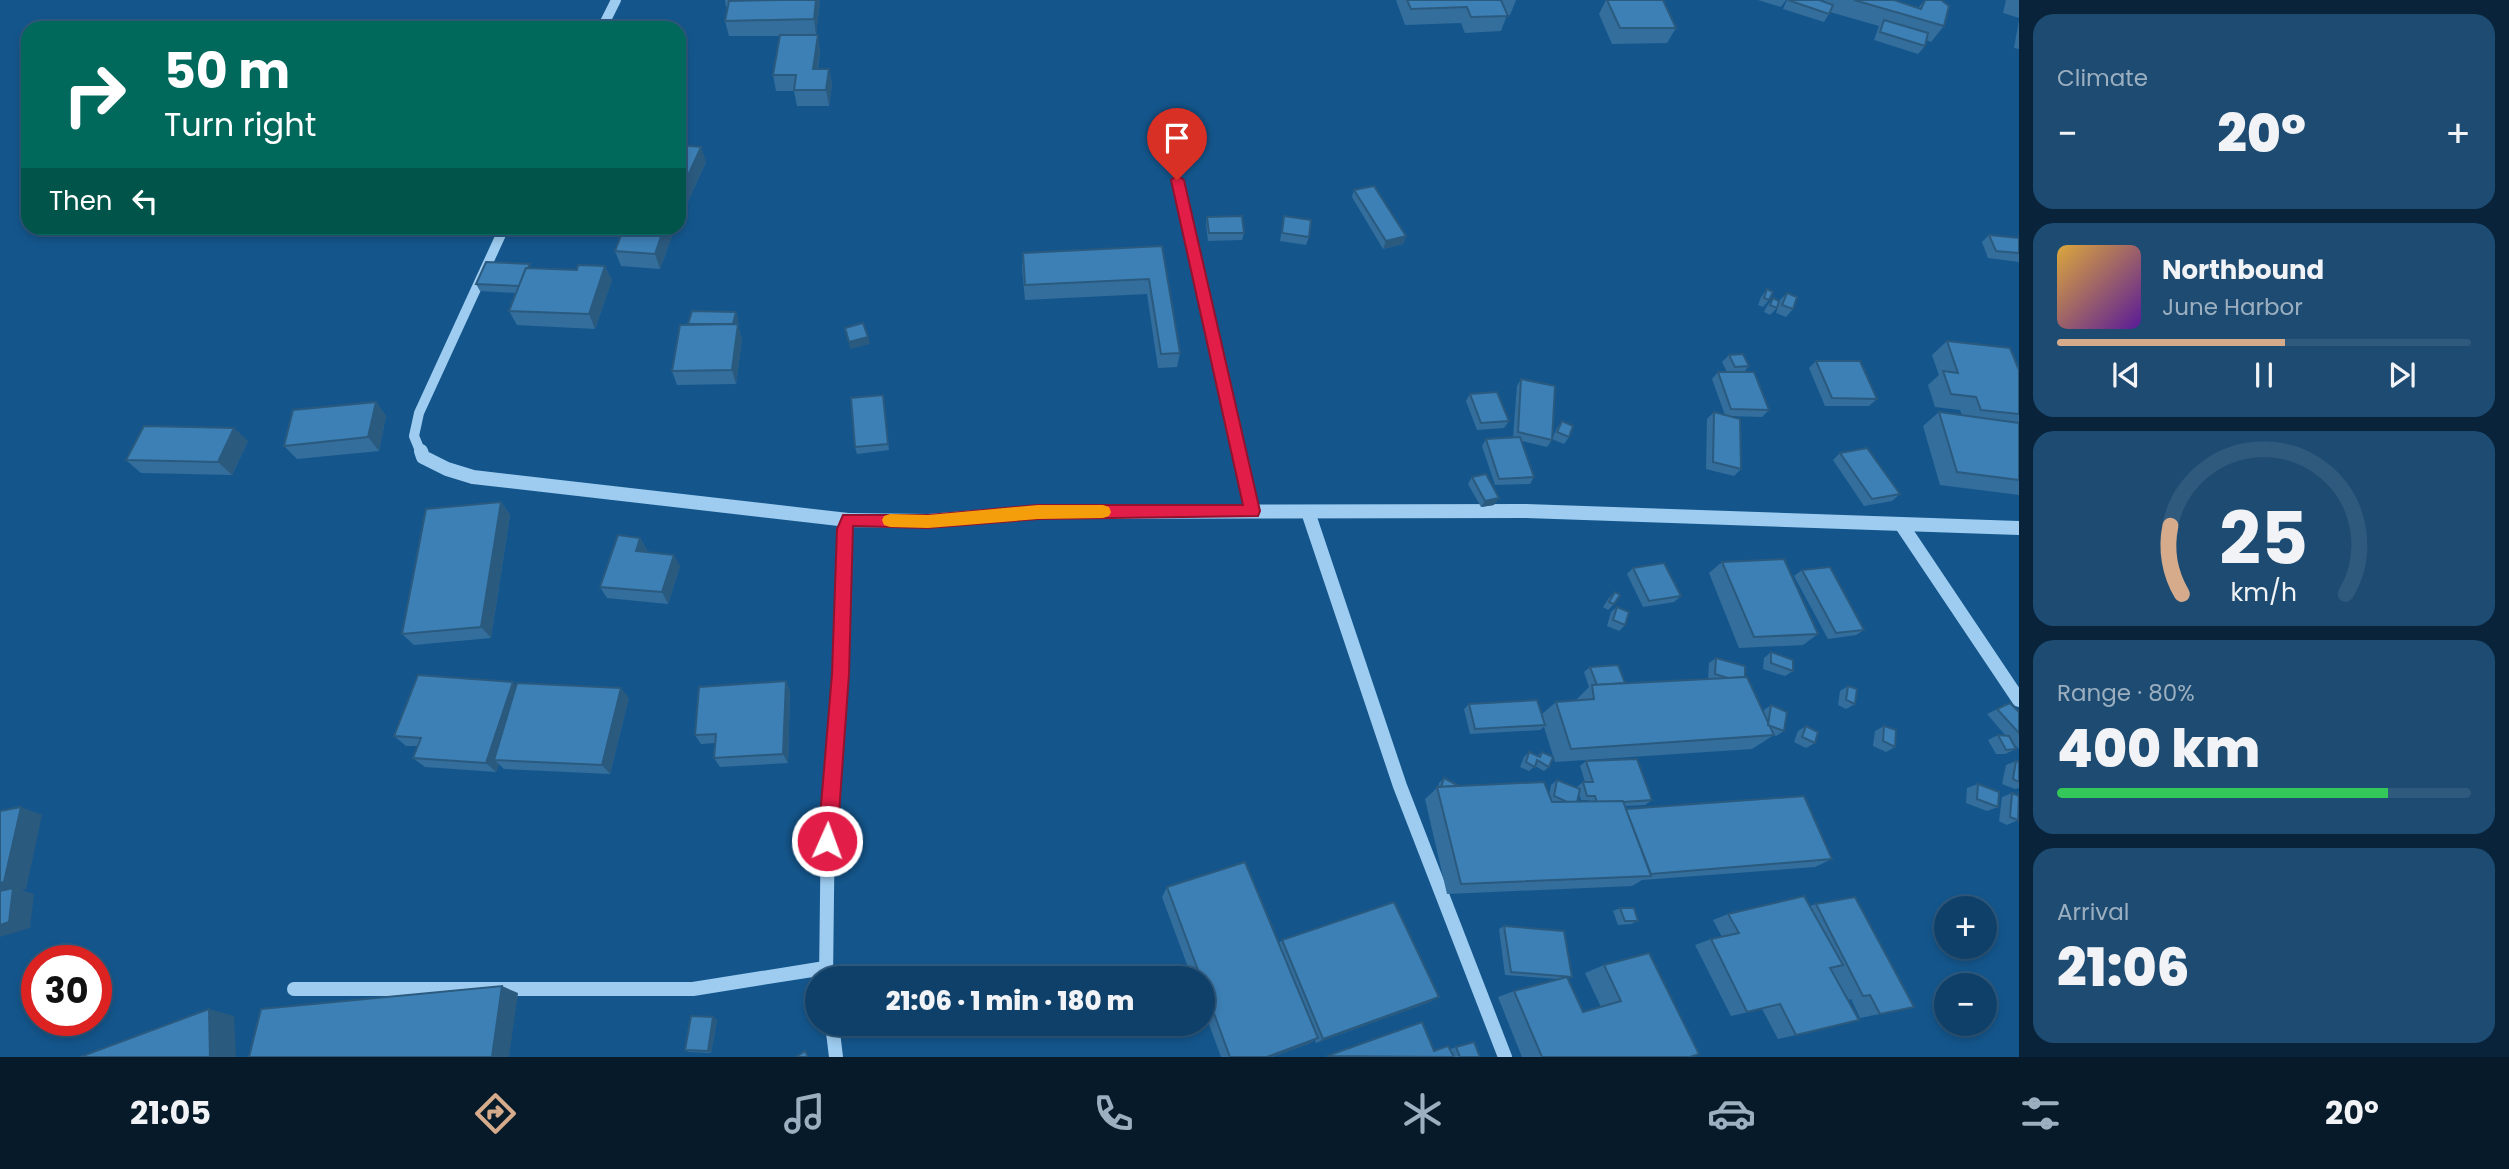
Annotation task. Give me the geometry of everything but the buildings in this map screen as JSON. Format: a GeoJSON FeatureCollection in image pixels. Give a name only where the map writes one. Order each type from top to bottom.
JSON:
{"type":"FeatureCollection","features":[{"type":"Feature","properties":{"kind":"street"},"geometry":{"type":"LineString","coordinates":[[606,21],[616,0]]}},
{"type":"Feature","properties":{"kind":"street"},"geometry":{"type":"LineString","coordinates":[[1177,180],[1252,511]]}},
{"type":"Feature","properties":{"kind":"street"},"geometry":{"type":"LineString","coordinates":[[500,235],[458,321],[419,413],[414,436],[423,457],[447,469],[473,477],[848,520],[928,522],[1038,512],[1526,511],[2019,528]]}},
{"type":"Feature","properties":{"kind":"street"},"geometry":{"type":"LineString","coordinates":[[1308,512],[1415,828],[1505,1057]]}},
{"type":"Feature","properties":{"kind":"street"},"geometry":{"type":"LineString","coordinates":[[825,966],[828,815],[840,674],[845,529],[848,520]]}},
{"type":"Feature","properties":{"kind":"street"},"geometry":{"type":"LineString","coordinates":[[1901,524],[2019,700]]}},
{"type":"Feature","properties":{"kind":"street"},"geometry":{"type":"LineString","coordinates":[[294,989],[692,989],[805,975]]}},
{"type":"Feature","properties":{"kind":"street"},"geometry":{"type":"LineString","coordinates":[[833,1036],[836,1057]]}},
{"type":"Feature","properties":{"kind":"slow traffic"},"geometry":{"type":"LineString","coordinates":[[890,520],[928,522],[1038,512],[1103,512]]}},
{"type":"Feature","properties":{"kind":"route"},"geometry":{"type":"LineString","coordinates":[[827,841],[840,674],[842,567],[848,520],[928,522],[1038,512],[1252,511],[1177,180]]}}]}
